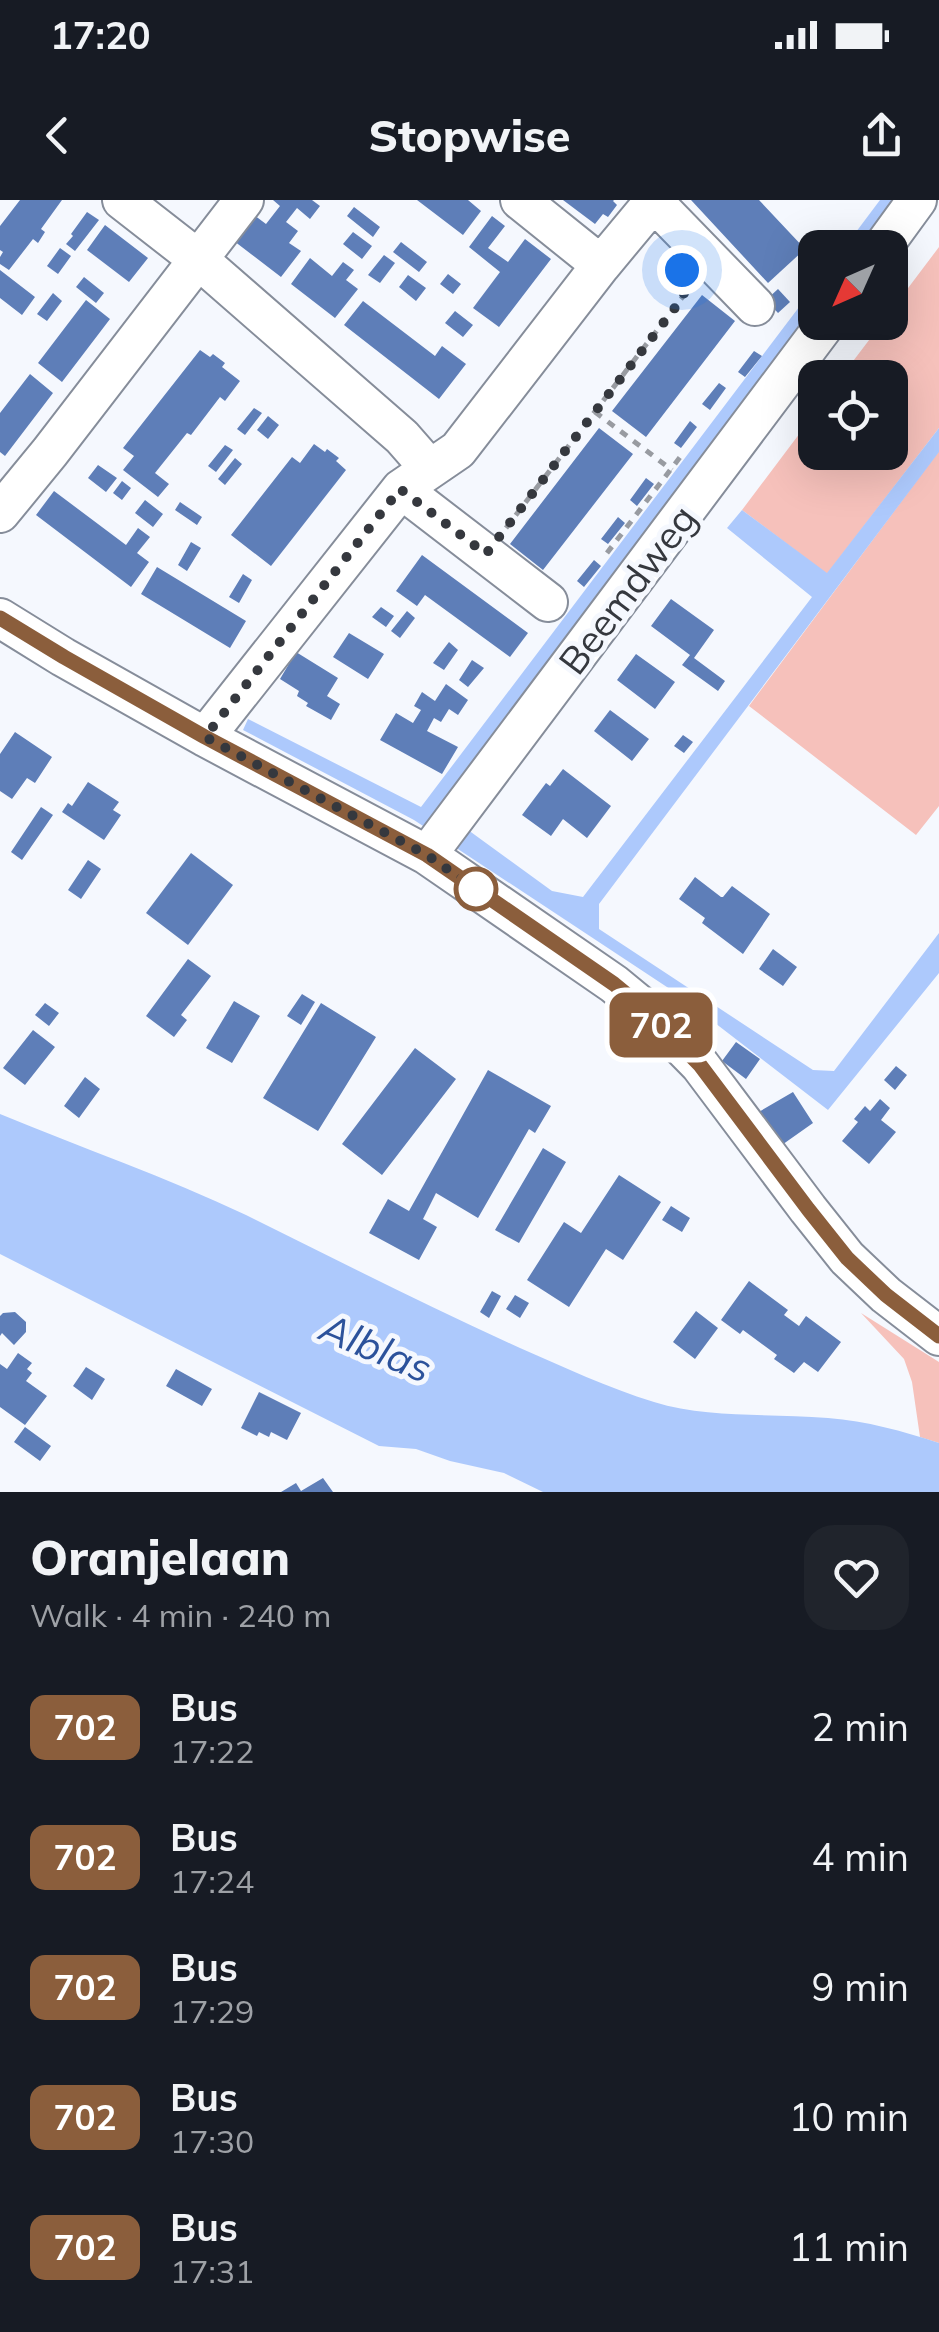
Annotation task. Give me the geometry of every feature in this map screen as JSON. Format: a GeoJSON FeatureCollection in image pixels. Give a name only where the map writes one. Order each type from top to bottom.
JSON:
{"type":"FeatureCollection","features":[{"type":"Feature","properties":{"kind":"street"},"geometry":{"type":"LineString","coordinates":[[122,200],[199,260],[402,438],[415,479],[486,554],[548,602]]}},
{"type":"Feature","properties":{"kind":"street"},"geometry":{"type":"LineString","coordinates":[[0,513],[244,200]]}},
{"type":"Feature","properties":{"kind":"street"},"geometry":{"type":"LineString","coordinates":[[520,200],[601,265]]}},
{"type":"Feature","properties":{"kind":"street"},"geometry":{"type":"LineString","coordinates":[[896,230],[918,200]]}},
{"type":"Feature","properties":{"kind":"street"},"geometry":{"type":"LineString","coordinates":[[205,737],[415,479],[458,450],[654,201],[755,306]]}},
{"type":"Feature","properties":{"kind":"street","name":"Beemdweg"},"geometry":{"type":"LineString","coordinates":[[427,855],[813,340]]}},
{"type":"Feature","properties":{"kind":"street"},"geometry":{"type":"LineString","coordinates":[[0,618],[205,737],[427,855],[568,950],[648,1012],[700,1065],[847,1258],[886,1295],[939,1336]]}},
{"type":"Feature","properties":{"kind":"path"},"geometry":{"type":"LineString","coordinates":[[486,554],[684,296],[682,270],[702,251]]}},
{"type":"Feature","properties":{"kind":"path"},"geometry":{"type":"LineString","coordinates":[[595,412],[671,469]]}},
{"type":"Feature","properties":{"kind":"path"},"geometry":{"type":"LineString","coordinates":[[607,553],[692,442]]}},
{"type":"Feature","properties":{"kind":"shaded area"},"geometry":{"type":"Polygon","coordinates":[[[939,247],[939,428],[908,468],[908,360],[854,360],[869,340],[908,340],[908,288],[939,247]]]}},
{"type":"Feature","properties":{"kind":"shaded area"},"geometry":{"type":"Polygon","coordinates":[[[798,436],[798,470],[907,470],[827,574],[742,510],[798,436]]]}},
{"type":"Feature","properties":{"kind":"shaded area"},"geometry":{"type":"Polygon","coordinates":[[[939,451],[939,806],[916,835],[749,706],[939,451]]]}},
{"type":"Feature","properties":{"kind":"shaded area"},"geometry":{"type":"Polygon","coordinates":[[[861,1313],[939,1362],[939,1443],[920,1437],[912,1382],[904,1359],[861,1313]]]}},
{"type":"Feature","properties":{"kind":"water"},"geometry":{"type":"Polygon","coordinates":[[[880,200],[899,200],[877,230],[858,230],[880,200]]]}},
{"type":"Feature","properties":{"kind":"water"},"geometry":{"type":"Polygon","coordinates":[[[798,308],[798,336],[442,811],[552,891],[583,897],[812,597],[727,528],[742,510],[827,573],[939,428],[939,452],[599,904],[599,929],[813,1070],[834,1071],[939,933],[939,973],[828,1110],[676,993],[414,820],[243,730],[248,719],[421,807],[798,308]]]}},
{"type":"Feature","properties":{"kind":"water","name":"Alblas"},"geometry":{"type":"Polygon","coordinates":[[[0,1114],[216,1201],[485,1332],[637,1396],[696,1411],[857,1421],[939,1443],[939,1492],[543,1492],[504,1473],[416,1449],[379,1446],[0,1254],[0,1114]]]}},
{"type":"Feature","properties":{"kind":"building"},"geometry":{"type":"Polygon","coordinates":[[[20,200],[62,200],[41,229],[45,232],[38,243],[33,239],[9,270],[0,264],[0,226],[20,200]]]}},
{"type":"Feature","properties":{"kind":"building"},"geometry":{"type":"Polygon","coordinates":[[[273,200],[312,200],[320,206],[310,219],[297,208],[286,222],[298,231],[289,243],[301,251],[281,277],[234,241],[254,215],[266,224],[280,206],[273,200]]]}},
{"type":"Feature","properties":{"kind":"building"},"geometry":{"type":"Polygon","coordinates":[[[417,200],[468,200],[481,211],[463,235],[417,200]]]}},
{"type":"Feature","properties":{"kind":"building"},"geometry":{"type":"Polygon","coordinates":[[[563,200],[614,200],[617,205],[608,217],[603,214],[595,224],[563,200]]]}},
{"type":"Feature","properties":{"kind":"building"},"geometry":{"type":"Polygon","coordinates":[[[691,200],[759,200],[798,242],[798,255],[768,283],[691,200]]]}},
{"type":"Feature","properties":{"kind":"building"},"geometry":{"type":"Polygon","coordinates":[[[354,207],[380,227],[373,237],[347,216],[354,207]]]}},
{"type":"Feature","properties":{"kind":"building"},"geometry":{"type":"Polygon","coordinates":[[[87,212],[99,220],[75,251],[66,244],[87,212]]]}},
{"type":"Feature","properties":{"kind":"building"},"geometry":{"type":"Polygon","coordinates":[[[492,216],[505,226],[488,248],[508,262],[525,239],[551,259],[499,327],[473,308],[500,272],[469,247],[492,216]]]}},
{"type":"Feature","properties":{"kind":"building"},"geometry":{"type":"Polygon","coordinates":[[[105,225],[148,258],[129,282],[87,250],[105,225]]]}},
{"type":"Feature","properties":{"kind":"building"},"geometry":{"type":"Polygon","coordinates":[[[353,232],[372,246],[362,259],[343,244],[353,232]]]}},
{"type":"Feature","properties":{"kind":"building"},"geometry":{"type":"Polygon","coordinates":[[[401,242],[427,262],[419,272],[393,252],[401,242]]]}},
{"type":"Feature","properties":{"kind":"building"},"geometry":{"type":"Polygon","coordinates":[[[60,248],[71,256],[58,274],[47,266],[60,248]]]}},
{"type":"Feature","properties":{"kind":"building"},"geometry":{"type":"Polygon","coordinates":[[[384,255],[395,263],[380,283],[368,275],[384,255]]]}},
{"type":"Feature","properties":{"kind":"building"},"geometry":{"type":"Polygon","coordinates":[[[310,258],[332,276],[343,262],[354,270],[346,280],[358,289],[335,318],[291,284],[310,258]]]}},
{"type":"Feature","properties":{"kind":"building"},"geometry":{"type":"Polygon","coordinates":[[[0,270],[35,297],[22,315],[0,298],[0,270]]]}},
{"type":"Feature","properties":{"kind":"building"},"geometry":{"type":"Polygon","coordinates":[[[448,274],[461,284],[453,294],[440,284],[448,274]]]}},
{"type":"Feature","properties":{"kind":"building"},"geometry":{"type":"Polygon","coordinates":[[[408,275],[426,288],[416,301],[399,287],[408,275]]]}},
{"type":"Feature","properties":{"kind":"building"},"geometry":{"type":"Polygon","coordinates":[[[84,277],[104,293],[96,303],[76,287],[84,277]]]}},
{"type":"Feature","properties":{"kind":"building"},"geometry":{"type":"Polygon","coordinates":[[[778,289],[790,302],[778,313],[766,300],[778,289]]]}},
{"type":"Feature","properties":{"kind":"building"},"geometry":{"type":"Polygon","coordinates":[[[53,293],[62,301],[47,321],[37,314],[53,293]]]}},
{"type":"Feature","properties":{"kind":"building"},"geometry":{"type":"Polygon","coordinates":[[[702,295],[735,321],[646,437],[612,411],[702,295]]]}},
{"type":"Feature","properties":{"kind":"building"},"geometry":{"type":"Polygon","coordinates":[[[86,300],[110,319],[62,382],[38,363],[86,300]]]}},
{"type":"Feature","properties":{"kind":"building"},"geometry":{"type":"Polygon","coordinates":[[[363,301],[435,356],[442,346],[466,364],[439,399],[344,325],[363,301]]]}},
{"type":"Feature","properties":{"kind":"building"},"geometry":{"type":"Polygon","coordinates":[[[455,311],[473,325],[463,337],[445,323],[455,311]]]}},
{"type":"Feature","properties":{"kind":"building"},"geometry":{"type":"Polygon","coordinates":[[[200,350],[225,363],[222,367],[240,381],[225,401],[220,397],[155,473],[169,484],[158,497],[123,470],[134,456],[123,448],[200,350]]]}},
{"type":"Feature","properties":{"kind":"building"},"geometry":{"type":"Polygon","coordinates":[[[754,351],[762,356],[745,377],[738,372],[754,351]]]}},
{"type":"Feature","properties":{"kind":"building"},"geometry":{"type":"Polygon","coordinates":[[[30,374],[53,393],[5,456],[0,452],[0,413],[30,374]]]}},
{"type":"Feature","properties":{"kind":"building"},"geometry":{"type":"Polygon","coordinates":[[[719,383],[726,388],[710,410],[702,404],[719,383]]]}},
{"type":"Feature","properties":{"kind":"building"},"geometry":{"type":"Polygon","coordinates":[[[254,408],[262,413],[245,435],[237,429],[254,408]]]}},
{"type":"Feature","properties":{"kind":"building"},"geometry":{"type":"Polygon","coordinates":[[[268,416],[279,425],[268,439],[257,430],[268,416]]]}},
{"type":"Feature","properties":{"kind":"building"},"geometry":{"type":"Polygon","coordinates":[[[690,421],[697,427],[681,448],[674,443],[690,421]]]}},
{"type":"Feature","properties":{"kind":"building"},"geometry":{"type":"Polygon","coordinates":[[[599,428],[633,454],[543,570],[510,544],[599,428]]]}},
{"type":"Feature","properties":{"kind":"building"},"geometry":{"type":"Polygon","coordinates":[[[314,444],[339,458],[336,461],[346,470],[271,566],[231,535],[292,457],[300,463],[314,444]]]}},
{"type":"Feature","properties":{"kind":"building"},"geometry":{"type":"Polygon","coordinates":[[[225,445],[233,450],[216,472],[208,466],[225,445]]]}},
{"type":"Feature","properties":{"kind":"building"},"geometry":{"type":"Polygon","coordinates":[[[235,458],[242,464],[225,485],[218,479],[235,458]]]}},
{"type":"Feature","properties":{"kind":"building"},"geometry":{"type":"Polygon","coordinates":[[[98,465],[117,478],[106,492],[88,478],[98,465]]]}},
{"type":"Feature","properties":{"kind":"building"},"geometry":{"type":"Polygon","coordinates":[[[646,478],[654,484],[637,506],[630,500],[646,478]]]}},
{"type":"Feature","properties":{"kind":"building"},"geometry":{"type":"Polygon","coordinates":[[[122,481],[131,488],[122,500],[113,493],[122,481]]]}},
{"type":"Feature","properties":{"kind":"building"},"geometry":{"type":"Polygon","coordinates":[[[54,491],[126,545],[138,528],[150,537],[137,553],[149,562],[131,587],[36,515],[54,491]]]}},
{"type":"Feature","properties":{"kind":"building"},"geometry":{"type":"Polygon","coordinates":[[[145,500],[163,514],[153,527],[135,513],[145,500]]]}},
{"type":"Feature","properties":{"kind":"building"},"geometry":{"type":"Polygon","coordinates":[[[180,502],[202,517],[197,525],[175,510],[180,502]]]}},
{"type":"Feature","properties":{"kind":"building"},"geometry":{"type":"Polygon","coordinates":[[[618,517],[625,523],[608,544],[601,539],[618,517]]]}},
{"type":"Feature","properties":{"kind":"building"},"geometry":{"type":"Polygon","coordinates":[[[191,542],[201,548],[187,571],[178,565],[191,542]]]}},
{"type":"Feature","properties":{"kind":"building"},"geometry":{"type":"Polygon","coordinates":[[[422,555],[528,633],[510,657],[425,595],[417,606],[396,591],[422,555]]]}},
{"type":"Feature","properties":{"kind":"building"},"geometry":{"type":"Polygon","coordinates":[[[594,560],[601,566],[584,587],[577,581],[594,560]]]}},
{"type":"Feature","properties":{"kind":"building"},"geometry":{"type":"Polygon","coordinates":[[[157,567],[246,621],[230,648],[141,594],[157,567]]]}},
{"type":"Feature","properties":{"kind":"building"},"geometry":{"type":"Polygon","coordinates":[[[243,574],[252,580],[239,603],[229,597],[243,574]]]}},
{"type":"Feature","properties":{"kind":"building"},"geometry":{"type":"Polygon","coordinates":[[[671,599],[714,630],[694,658],[725,681],[718,691],[682,665],[690,655],[651,626],[671,599]]]}},
{"type":"Feature","properties":{"kind":"building"},"geometry":{"type":"Polygon","coordinates":[[[381,607],[394,616],[386,627],[372,617],[381,607]]]}},
{"type":"Feature","properties":{"kind":"building"},"geometry":{"type":"Polygon","coordinates":[[[407,611],[415,618],[400,638],[391,631],[407,611]]]}},
{"type":"Feature","properties":{"kind":"building"},"geometry":{"type":"Polygon","coordinates":[[[349,633],[384,654],[368,679],[333,657],[349,633]]]}},
{"type":"Feature","properties":{"kind":"building"},"geometry":{"type":"Polygon","coordinates":[[[449,642],[458,650],[444,670],[433,663],[449,642]]]}},
{"type":"Feature","properties":{"kind":"building"},"geometry":{"type":"Polygon","coordinates":[[[296,652],[338,678],[327,696],[340,704],[331,720],[306,706],[308,703],[297,696],[299,691],[280,679],[296,652]]]}},
{"type":"Feature","properties":{"kind":"building"},"geometry":{"type":"Polygon","coordinates":[[[636,654],[675,682],[655,709],[617,680],[636,654]]]}},
{"type":"Feature","properties":{"kind":"building"},"geometry":{"type":"Polygon","coordinates":[[[472,660],[484,668],[468,687],[459,680],[472,660]]]}},
{"type":"Feature","properties":{"kind":"building"},"geometry":{"type":"Polygon","coordinates":[[[446,684],[468,700],[458,715],[449,709],[441,722],[434,718],[427,731],[458,747],[442,774],[380,740],[396,713],[413,723],[421,710],[414,706],[422,692],[435,701],[446,684]]]}},
{"type":"Feature","properties":{"kind":"building"},"geometry":{"type":"Polygon","coordinates":[[[610,710],[649,739],[632,761],[594,731],[610,710]]]}},
{"type":"Feature","properties":{"kind":"building"},"geometry":{"type":"Polygon","coordinates":[[[15,732],[52,757],[35,783],[27,778],[12,799],[0,791],[0,754],[15,732]]]}},
{"type":"Feature","properties":{"kind":"building"},"geometry":{"type":"Polygon","coordinates":[[[683,735],[693,742],[684,753],[674,746],[683,735]]]}},
{"type":"Feature","properties":{"kind":"building"},"geometry":{"type":"Polygon","coordinates":[[[563,769],[611,806],[587,838],[563,819],[551,836],[522,815],[546,783],[550,786],[563,769]]]}},
{"type":"Feature","properties":{"kind":"building"},"geometry":{"type":"Polygon","coordinates":[[[88,782],[119,802],[113,810],[121,815],[104,840],[62,812],[68,803],[72,806],[88,782]]]}},
{"type":"Feature","properties":{"kind":"building"},"geometry":{"type":"Polygon","coordinates":[[[41,807],[53,815],[22,860],[11,852],[41,807]]]}},
{"type":"Feature","properties":{"kind":"building"},"geometry":{"type":"Polygon","coordinates":[[[191,853],[233,885],[188,945],[146,913],[191,853]]]}},
{"type":"Feature","properties":{"kind":"building"},"geometry":{"type":"Polygon","coordinates":[[[88,860],[101,869],[81,899],[68,890],[88,860]]]}},
{"type":"Feature","properties":{"kind":"building"},"geometry":{"type":"Polygon","coordinates":[[[695,877],[721,897],[732,886],[770,914],[743,954],[702,923],[705,918],[679,899],[695,877]]]}},
{"type":"Feature","properties":{"kind":"building"},"geometry":{"type":"Polygon","coordinates":[[[773,949],[797,967],[783,986],[759,969],[773,949]]]}},
{"type":"Feature","properties":{"kind":"building"},"geometry":{"type":"Polygon","coordinates":[[[188,959],[211,976],[181,1015],[187,1020],[174,1037],[146,1016],[188,959]]]}},
{"type":"Feature","properties":{"kind":"building"},"geometry":{"type":"Polygon","coordinates":[[[302,994],[315,1002],[301,1025],[287,1016],[302,994]]]}},
{"type":"Feature","properties":{"kind":"building"},"geometry":{"type":"Polygon","coordinates":[[[234,1001],[260,1016],[232,1063],[206,1048],[234,1001]]]}},
{"type":"Feature","properties":{"kind":"building"},"geometry":{"type":"Polygon","coordinates":[[[45,1003],[59,1013],[49,1026],[35,1015],[45,1003]]]}},
{"type":"Feature","properties":{"kind":"building"},"geometry":{"type":"Polygon","coordinates":[[[321,1003],[376,1037],[318,1131],[263,1098],[321,1003]]]}},
{"type":"Feature","properties":{"kind":"building"},"geometry":{"type":"Polygon","coordinates":[[[33,1030],[55,1047],[25,1085],[3,1068],[33,1030]]]}},
{"type":"Feature","properties":{"kind":"building"},"geometry":{"type":"Polygon","coordinates":[[[736,1042],[760,1059],[746,1079],[722,1061],[736,1042]]]}},
{"type":"Feature","properties":{"kind":"building"},"geometry":{"type":"Polygon","coordinates":[[[415,1048],[456,1079],[382,1175],[342,1144],[415,1048]]]}},
{"type":"Feature","properties":{"kind":"building"},"geometry":{"type":"Polygon","coordinates":[[[896,1066],[907,1075],[895,1090],[884,1080],[896,1066]]]}},
{"type":"Feature","properties":{"kind":"building"},"geometry":{"type":"Polygon","coordinates":[[[488,1070],[551,1106],[535,1133],[529,1129],[478,1218],[436,1193],[423,1219],[437,1227],[419,1260],[369,1233],[388,1199],[409,1211],[488,1070]]]}},
{"type":"Feature","properties":{"kind":"building"},"geometry":{"type":"Polygon","coordinates":[[[85,1077],[100,1089],[79,1118],[64,1106],[85,1077]]]}},
{"type":"Feature","properties":{"kind":"building"},"geometry":{"type":"Polygon","coordinates":[[[793,1092],[813,1123],[779,1147],[757,1113],[793,1092]]]}},
{"type":"Feature","properties":{"kind":"building"},"geometry":{"type":"Polygon","coordinates":[[[880,1099],[890,1108],[881,1120],[896,1132],[869,1164],[842,1141],[865,1106],[870,1111],[880,1099]]]}},
{"type":"Feature","properties":{"kind":"building"},"geometry":{"type":"Polygon","coordinates":[[[543,1148],[566,1162],[519,1243],[495,1230],[543,1148]]]}},
{"type":"Feature","properties":{"kind":"building"},"geometry":{"type":"Polygon","coordinates":[[[619,1175],[661,1202],[623,1260],[606,1249],[569,1307],[527,1280],[564,1222],[581,1233],[619,1175]]]}},
{"type":"Feature","properties":{"kind":"building"},"geometry":{"type":"Polygon","coordinates":[[[671,1206],[690,1218],[682,1232],[662,1220],[671,1206]]]}},
{"type":"Feature","properties":{"kind":"building"},"geometry":{"type":"Polygon","coordinates":[[[749,1281],[788,1310],[784,1315],[799,1326],[806,1316],[841,1342],[818,1372],[804,1362],[794,1373],[743,1330],[740,1334],[721,1320],[749,1281]]]}},
{"type":"Feature","properties":{"kind":"building"},"geometry":{"type":"Polygon","coordinates":[[[492,1291],[501,1296],[489,1318],[480,1312],[492,1291]]]}},
{"type":"Feature","properties":{"kind":"building"},"geometry":{"type":"Polygon","coordinates":[[[515,1295],[529,1303],[520,1318],[506,1309],[515,1295]]]}},
{"type":"Feature","properties":{"kind":"building"},"geometry":{"type":"Polygon","coordinates":[[[696,1311],[718,1328],[695,1359],[673,1342],[696,1311]]]}},
{"type":"Feature","properties":{"kind":"building"},"geometry":{"type":"Polygon","coordinates":[[[15,1312],[26,1322],[26,1332],[14,1345],[2,1333],[0,1336],[0,1316],[15,1312]]]}},
{"type":"Feature","properties":{"kind":"building"},"geometry":{"type":"Polygon","coordinates":[[[18,1353],[32,1363],[27,1369],[32,1373],[26,1381],[47,1396],[25,1425],[0,1407],[0,1364],[7,1369],[18,1353]]]}},
{"type":"Feature","properties":{"kind":"building"},"geometry":{"type":"Polygon","coordinates":[[[86,1367],[105,1379],[92,1400],[73,1386],[86,1367]]]}},
{"type":"Feature","properties":{"kind":"building"},"geometry":{"type":"Polygon","coordinates":[[[176,1369],[212,1389],[202,1406],[166,1386],[176,1369]]]}},
{"type":"Feature","properties":{"kind":"building"},"geometry":{"type":"Polygon","coordinates":[[[259,1392],[301,1413],[287,1440],[271,1432],[269,1437],[259,1432],[257,1436],[241,1428],[259,1392]]]}},
{"type":"Feature","properties":{"kind":"building"},"geometry":{"type":"Polygon","coordinates":[[[25,1427],[51,1446],[40,1461],[14,1442],[25,1427]]]}},
{"type":"Feature","properties":{"kind":"building"},"geometry":{"type":"Polygon","coordinates":[[[323,1478],[333,1492],[281,1492],[296,1483],[301,1491],[323,1478]]]}},
{"type":"Feature","properties":{"kind":"bus line","name":"702"},"geometry":{"type":"LineString","coordinates":[[0,618],[205,737],[427,855],[614,984],[700,1065],[847,1258],[886,1295],[939,1336]]}},
{"type":"Feature","properties":{"kind":"route"},"geometry":{"type":"LineString","coordinates":[[476,889],[427,855],[205,737],[400,489],[486,554],[684,296],[682,270]]}}]}
